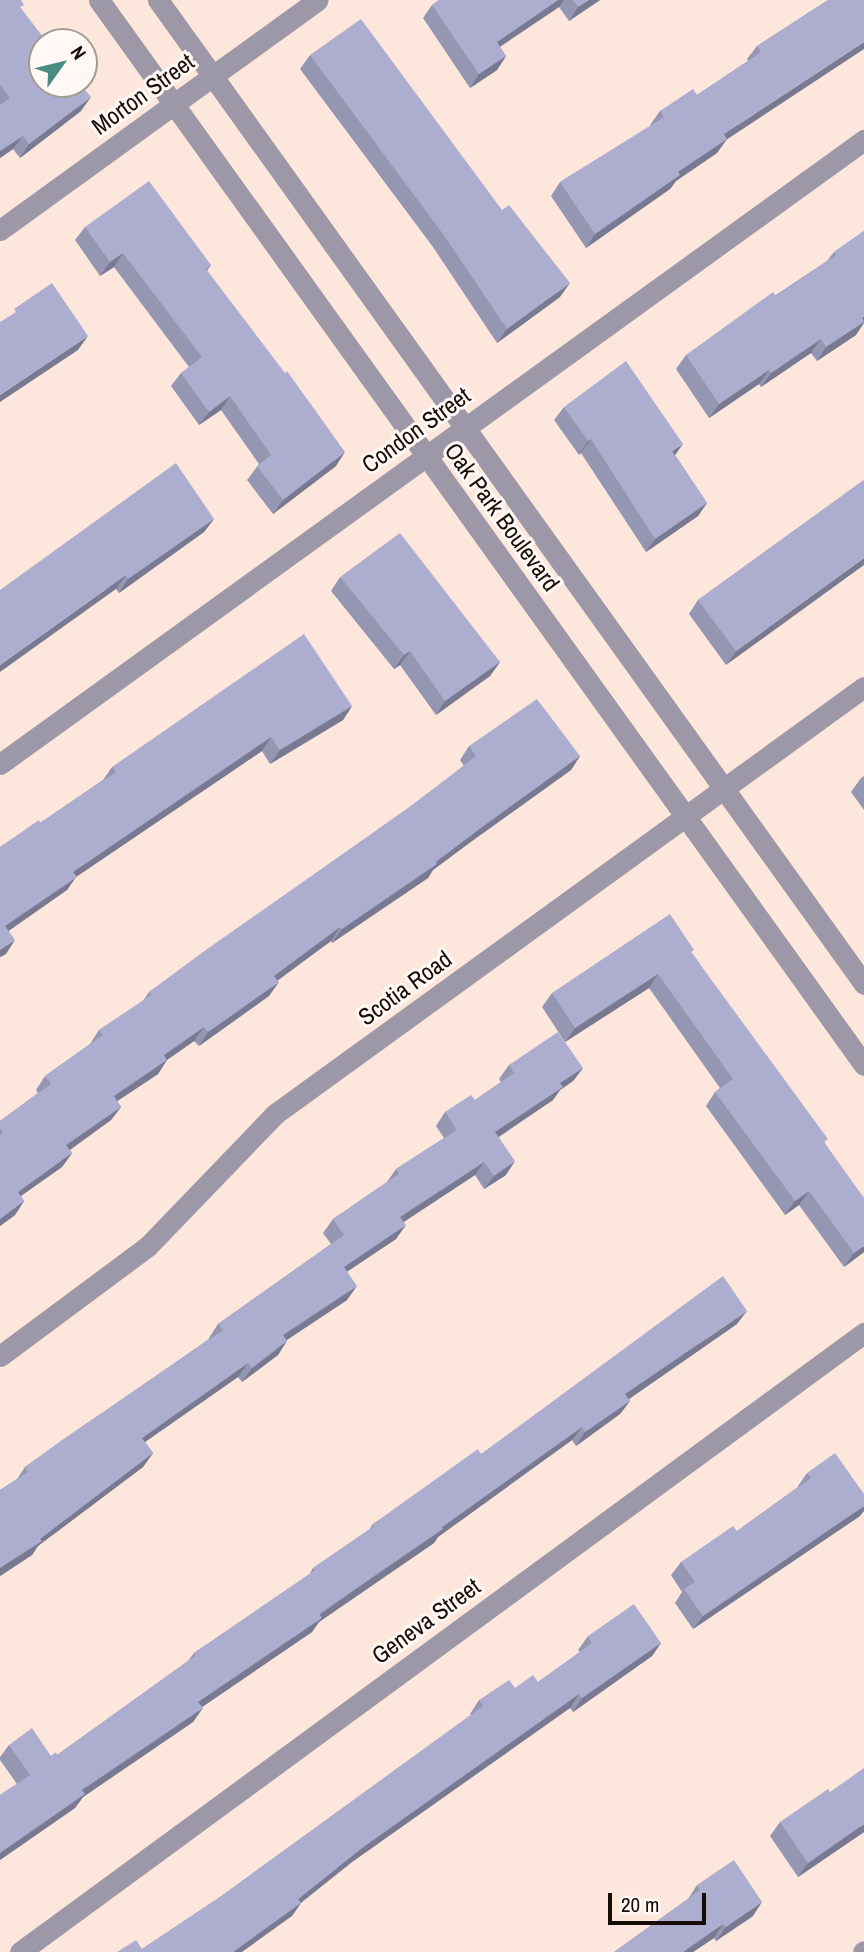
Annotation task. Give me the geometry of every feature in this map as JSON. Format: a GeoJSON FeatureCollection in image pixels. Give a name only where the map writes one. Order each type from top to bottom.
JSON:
{"type":"FeatureCollection","features":[{"type":"Feature","properties":{"kind":"street","name":"Oak Park Boulevard"},"geometry":{"type":"LineString","coordinates":[[99,0],[864,1065]]}},
{"type":"Feature","properties":{"kind":"street","name":"Oak Park Boulevard"},"geometry":{"type":"LineString","coordinates":[[158,0],[864,984]]}},
{"type":"Feature","properties":{"kind":"street","name":"Morton Street"},"geometry":{"type":"LineString","coordinates":[[0,230],[318,0]]}},
{"type":"Feature","properties":{"kind":"street","name":"Condon Street"},"geometry":{"type":"LineString","coordinates":[[0,764],[864,140]]}},
{"type":"Feature","properties":{"kind":"street","name":"Scotia Road"},"geometry":{"type":"LineString","coordinates":[[0,1356],[148,1246],[275,1114],[864,687]]}},
{"type":"Feature","properties":{"kind":"street","name":"Geneva Street"},"geometry":{"type":"LineString","coordinates":[[20,1952],[864,1333]]}},
{"type":"Feature","properties":{"kind":"building"},"geometry":{"type":"Polygon","coordinates":[[[0,0],[21,0],[24,5],[20,7],[36,28],[28,28],[28,98],[90,98],[29,144],[23,136],[0,151],[0,105],[10,98],[0,84],[0,0]]]}},
{"type":"Feature","properties":{"kind":"building"},"geometry":{"type":"Polygon","coordinates":[[[439,0],[558,0],[497,42],[506,56],[479,74],[432,5],[439,0]]]}},
{"type":"Feature","properties":{"kind":"building"},"geometry":{"type":"Polygon","coordinates":[[[573,0],[589,0],[578,7],[573,0]]]}},
{"type":"Feature","properties":{"kind":"building"},"geometry":{"type":"Polygon","coordinates":[[[828,0],[864,0],[864,42],[724,134],[727,139],[595,234],[560,182],[664,117],[660,111],[693,89],[697,95],[761,52],[757,46],[828,0]]]}},
{"type":"Feature","properties":{"kind":"building"},"geometry":{"type":"Polygon","coordinates":[[[361,19],[502,210],[509,205],[570,283],[507,329],[443,234],[310,55],[361,19]]]}},
{"type":"Feature","properties":{"kind":"building"},"geometry":{"type":"Polygon","coordinates":[[[149,181],[211,265],[206,269],[285,373],[287,371],[345,452],[283,500],[257,466],[271,455],[230,396],[209,412],[181,373],[202,357],[123,253],[110,262],[85,227],[149,181]]]}},
{"type":"Feature","properties":{"kind":"building"},"geometry":{"type":"Polygon","coordinates":[[[864,231],[864,322],[826,347],[821,339],[719,404],[686,355],[773,292],[776,296],[836,255],[834,252],[864,231]]]}},
{"type":"Feature","properties":{"kind":"building"},"geometry":{"type":"Polygon","coordinates":[[[52,283],[88,336],[0,395],[0,322],[52,283]]]}},
{"type":"Feature","properties":{"kind":"building"},"geometry":{"type":"Polygon","coordinates":[[[626,361],[683,444],[672,451],[707,503],[655,539],[591,439],[588,441],[564,407],[626,361]]]}},
{"type":"Feature","properties":{"kind":"building"},"geometry":{"type":"Polygon","coordinates":[[[176,463],[214,519],[128,579],[126,575],[0,665],[0,590],[176,463]]]}},
{"type":"Feature","properties":{"kind":"building"},"geometry":{"type":"Polygon","coordinates":[[[864,480],[864,558],[736,651],[698,600],[864,480]]]}},
{"type":"Feature","properties":{"kind":"building"},"geometry":{"type":"Polygon","coordinates":[[[400,533],[500,662],[445,701],[410,651],[404,655],[340,577],[400,533]]]}},
{"type":"Feature","properties":{"kind":"building"},"geometry":{"type":"Polygon","coordinates":[[[304,634],[352,706],[280,750],[271,737],[73,872],[77,877],[5,926],[15,940],[0,950],[0,847],[116,772],[112,767],[304,634]]]}},
{"type":"Feature","properties":{"kind":"building"},"geometry":{"type":"Polygon","coordinates":[[[537,699],[580,756],[482,827],[436,862],[437,864],[342,929],[340,927],[274,976],[279,982],[208,1032],[204,1027],[164,1055],[167,1060],[114,1096],[121,1107],[66,1145],[72,1153],[18,1192],[24,1201],[0,1219],[0,1135],[3,1132],[0,1121],[51,1084],[45,1076],[103,1035],[99,1030],[151,995],[149,992],[203,952],[411,806],[476,756],[469,746],[537,699]]]}},
{"type":"Feature","properties":{"kind":"building"},"geometry":{"type":"Polygon","coordinates":[[[670,914],[694,950],[691,952],[828,1139],[824,1142],[864,1198],[864,1246],[854,1253],[809,1191],[795,1201],[715,1092],[733,1079],[658,974],[575,1028],[552,993],[670,914]]]}},
{"type":"Feature","properties":{"kind":"building"},"geometry":{"type":"Polygon","coordinates":[[[558,1032],[583,1068],[560,1083],[563,1087],[495,1132],[515,1161],[494,1176],[484,1162],[400,1217],[406,1225],[344,1267],[357,1286],[283,1335],[287,1341],[252,1368],[248,1363],[142,1438],[153,1453],[40,1539],[42,1541],[0,1568],[0,1490],[28,1472],[25,1467],[62,1440],[223,1330],[218,1324],[344,1235],[333,1219],[399,1174],[396,1169],[457,1130],[445,1112],[471,1095],[475,1100],[514,1073],[509,1065],[558,1032]]]}},
{"type":"Feature","properties":{"kind":"building"},"geometry":{"type":"Polygon","coordinates":[[[723,1276],[747,1311],[625,1394],[630,1401],[585,1432],[582,1427],[442,1527],[443,1529],[319,1614],[322,1618],[198,1702],[203,1708],[82,1790],[85,1794],[0,1853],[0,1795],[30,1775],[9,1745],[32,1728],[51,1756],[56,1752],[57,1755],[478,1449],[481,1454],[723,1276]]]}},
{"type":"Feature","properties":{"kind":"building"},"geometry":{"type":"Polygon","coordinates":[[[835,1453],[864,1494],[864,1506],[703,1616],[684,1589],[695,1582],[681,1562],[733,1526],[737,1531],[811,1478],[807,1473],[835,1453]]]}},
{"type":"Feature","properties":{"kind":"building"},"geometry":{"type":"Polygon","coordinates":[[[634,1604],[661,1643],[582,1698],[579,1694],[362,1848],[298,1899],[301,1903],[233,1952],[117,1952],[136,1940],[142,1949],[220,1897],[483,1706],[479,1700],[509,1680],[515,1688],[533,1675],[538,1682],[592,1643],[588,1636],[634,1604]]]}},
{"type":"Feature","properties":{"kind":"building"},"geometry":{"type":"Polygon","coordinates":[[[864,1768],[864,1824],[808,1863],[780,1822],[864,1768]]]}},
{"type":"Feature","properties":{"kind":"building"},"geometry":{"type":"Polygon","coordinates":[[[734,1860],[762,1902],[726,1927],[723,1924],[683,1952],[614,1952],[700,1890],[697,1885],[734,1860]]]}}]}
